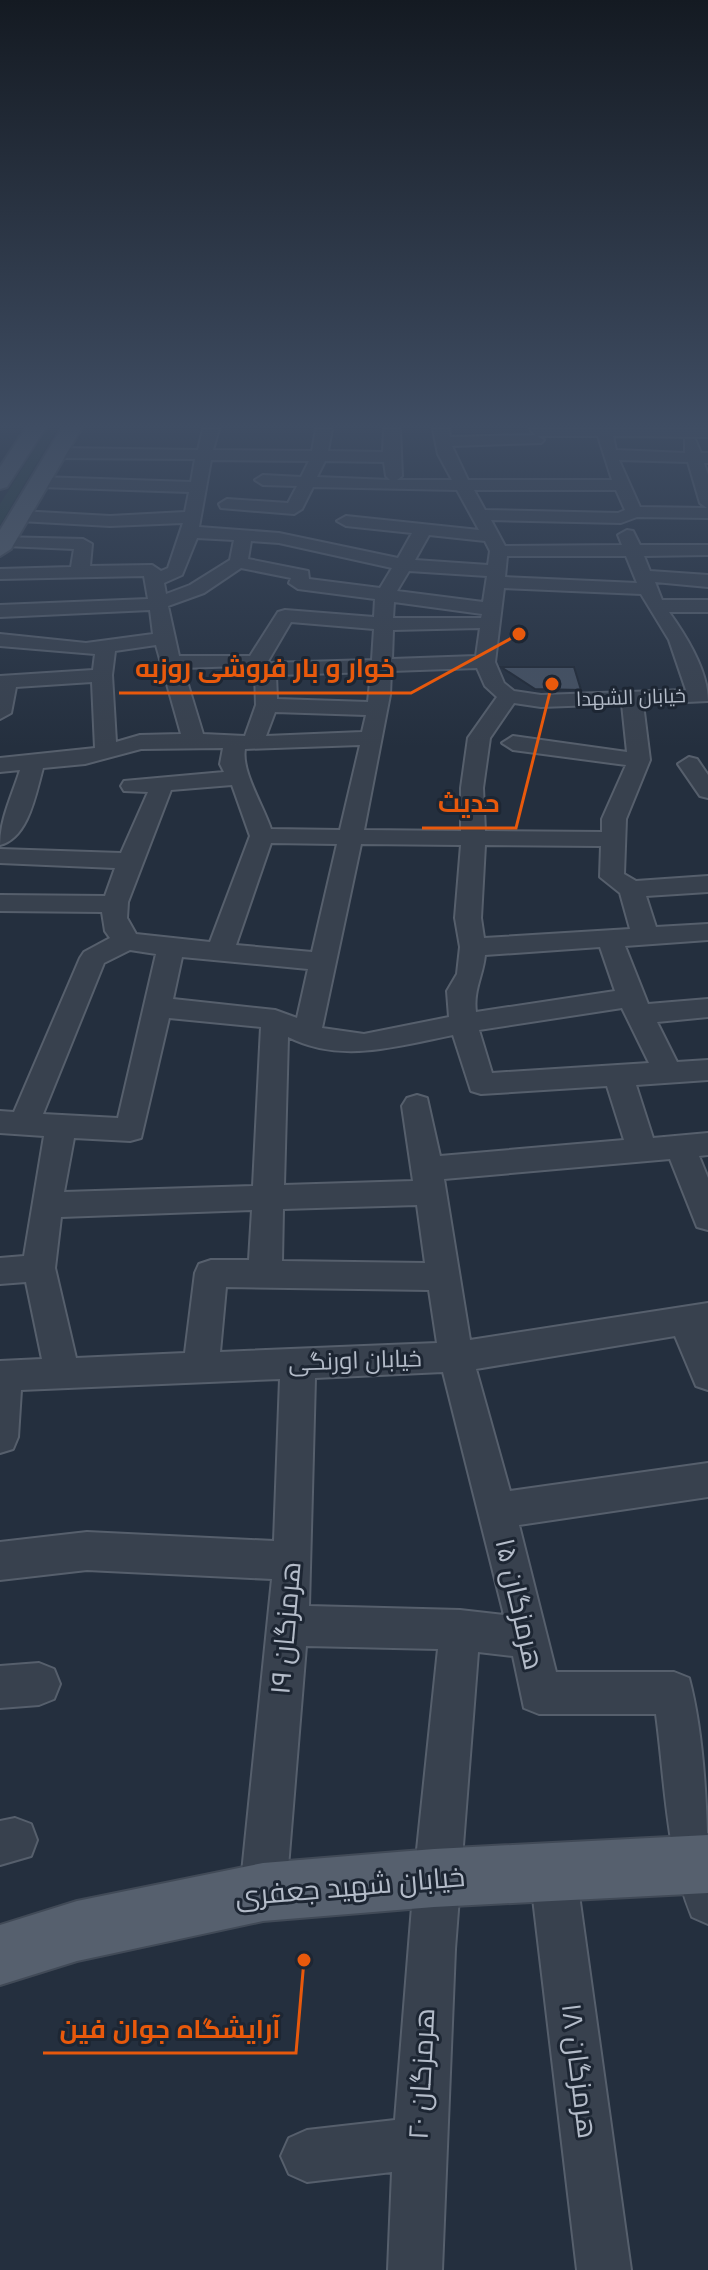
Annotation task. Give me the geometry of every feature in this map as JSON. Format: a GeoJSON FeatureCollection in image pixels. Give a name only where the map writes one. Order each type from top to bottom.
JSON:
{"type":"FeatureCollection","features":[{"type":"Feature","properties":{"kind":"main road","name":"خیابان شهید جعفری"},"geometry":{"type":"LineString","coordinates":[[0,1955],[77,1931],[263,1892],[434,1878],[553,1873],[705,1877]]}},
{"type":"Feature","properties":{"kind":"street"},"geometry":{"type":"LineString","coordinates":[[0,574],[80,572],[153,575],[176,571],[189,535]]}},
{"type":"Feature","properties":{"kind":"street"},"geometry":{"type":"LineString","coordinates":[[0,640],[90,632],[197,589],[238,562],[244,535],[279,538],[405,565],[648,590],[708,606]]}},
{"type":"Feature","properties":{"kind":"street"},"geometry":{"type":"LineString","coordinates":[[307,1035],[372,738],[382,666],[385,596],[420,535]]}},
{"type":"Feature","properties":{"kind":"street"},"geometry":{"type":"LineString","coordinates":[[440,535],[496,544],[634,553],[708,550]]}},
{"type":"Feature","properties":{"kind":"street"},"geometry":{"type":"LineString","coordinates":[[491,535],[496,544],[497,576],[485,662],[495,686],[508,696],[479,738],[472,788],[473,839],[468,918],[473,947],[470,974],[460,991],[463,1023],[481,1084],[708,1070]]}},
{"type":"Feature","properties":{"kind":"street"},"geometry":{"type":"LineString","coordinates":[[631,535],[634,553],[648,590],[679,640],[704,696]]}},
{"type":"Feature","properties":{"kind":"street"},"geometry":{"type":"LineString","coordinates":[[2,545],[83,544],[80,572]]}},
{"type":"Feature","properties":{"kind":"street"},"geometry":{"type":"LineString","coordinates":[[238,562],[302,575],[298,583],[489,616]]}},
{"type":"Feature","properties":{"kind":"street"},"geometry":{"type":"LineString","coordinates":[[153,575],[164,638],[194,740]]}},
{"type":"Feature","properties":{"kind":"street"},"geometry":{"type":"LineString","coordinates":[[648,590],[708,581]]}},
{"type":"Feature","properties":{"kind":"street"},"geometry":{"type":"LineString","coordinates":[[301,617],[322,586]]}},
{"type":"Feature","properties":{"kind":"street"},"geometry":{"type":"LineString","coordinates":[[0,611],[90,632],[164,638]]}},
{"type":"Feature","properties":{"kind":"street"},"geometry":{"type":"LineString","coordinates":[[221,949],[262,836],[231,764],[267,705],[260,667],[285,616],[384,624],[489,616]]}},
{"type":"Feature","properties":{"kind":"street"},"geometry":{"type":"LineString","coordinates":[[90,632],[102,675],[106,751]]}},
{"type":"Feature","properties":{"kind":"street"},"geometry":{"type":"LineString","coordinates":[[171,662],[242,660],[260,667],[485,662]]}},
{"type":"Feature","properties":{"kind":"street"},"geometry":{"type":"LineString","coordinates":[[0,713],[4,682],[102,675]]}},
{"type":"Feature","properties":{"kind":"street","name":"خیابان الشهدا"},"geometry":{"type":"LineString","coordinates":[[508,696],[541,701],[704,696]]}},
{"type":"Feature","properties":{"kind":"street"},"geometry":{"type":"LineString","coordinates":[[632,698],[639,760],[614,819],[612,877],[631,889],[708,884]]}},
{"type":"Feature","properties":{"kind":"street"},"geometry":{"type":"LineString","coordinates":[[267,705],[377,709]]}},
{"type":"Feature","properties":{"kind":"street"},"geometry":{"type":"LineString","coordinates":[[0,765],[33,764],[140,742],[372,738]]}},
{"type":"Feature","properties":{"kind":"street"},"geometry":{"type":"LineString","coordinates":[[513,743],[639,760]]}},
{"type":"Feature","properties":{"kind":"street"},"geometry":{"type":"LineString","coordinates":[[0,838],[19,813],[33,764]]}},
{"type":"Feature","properties":{"kind":"street"},"geometry":{"type":"LineString","coordinates":[[689,764],[708,791]]}},
{"type":"Feature","properties":{"kind":"street"},"geometry":{"type":"LineString","coordinates":[[132,786],[239,778]]}},
{"type":"Feature","properties":{"kind":"street"},"geometry":{"type":"LineString","coordinates":[[162,784],[146,827],[127,861],[115,904],[118,931],[128,940],[171,947],[221,949],[325,962]]}},
{"type":"Feature","properties":{"kind":"street"},"geometry":{"type":"LineString","coordinates":[[262,836],[614,839]]}},
{"type":"Feature","properties":{"kind":"street"},"geometry":{"type":"LineString","coordinates":[[0,856],[127,861]]}},
{"type":"Feature","properties":{"kind":"street"},"geometry":{"type":"LineString","coordinates":[[631,889],[645,934]]}},
{"type":"Feature","properties":{"kind":"street"},"geometry":{"type":"LineString","coordinates":[[0,903],[115,904]]}},
{"type":"Feature","properties":{"kind":"street"},"geometry":{"type":"LineString","coordinates":[[473,947],[708,932]]}},
{"type":"Feature","properties":{"kind":"street"},"geometry":{"type":"LineString","coordinates":[[609,937],[636,1006],[667,1071]]}},
{"type":"Feature","properties":{"kind":"street"},"geometry":{"type":"LineString","coordinates":[[128,940],[93,958],[12,1123],[130,1130],[171,947]]}},
{"type":"Feature","properties":{"kind":"street"},"geometry":{"type":"LineString","coordinates":[[156,1007],[275,1019],[307,1035],[364,1044],[463,1023],[636,1006],[708,1008]]}},
{"type":"Feature","properties":{"kind":"street"},"geometry":{"type":"LineString","coordinates":[[265,1274],[275,1019]]}},
{"type":"Feature","properties":{"kind":"street"},"geometry":{"type":"LineString","coordinates":[[618,1074],[642,1150]]}},
{"type":"Feature","properties":{"kind":"street","name":"هرمزگان ۱۵"},"geometry":{"type":"LineString","coordinates":[[417,1106],[456,1357],[530,1638],[539,1693],[674,1693],[705,1877]]}},
{"type":"Feature","properties":{"kind":"street"},"geometry":{"type":"LineString","coordinates":[[61,1127],[46,1205],[39,1268],[62,1373]]}},
{"type":"Feature","properties":{"kind":"street"},"geometry":{"type":"LineString","coordinates":[[46,1205],[268,1197],[428,1180],[694,1145],[708,1218]]}},
{"type":"Feature","properties":{"kind":"street"},"geometry":{"type":"LineString","coordinates":[[0,1271],[39,1268]]}},
{"type":"Feature","properties":{"kind":"street"},"geometry":{"type":"LineString","coordinates":[[201,1368],[211,1273],[443,1277]]}},
{"type":"Feature","properties":{"kind":"street"},"geometry":{"type":"LineString","coordinates":[[697,1319],[708,1375]]}},
{"type":"Feature","properties":{"kind":"street","name":"خیابان اورنگی"},"geometry":{"type":"LineString","coordinates":[[3,1376],[456,1357],[697,1319]]}},
{"type":"Feature","properties":{"kind":"street","name":"هرمزگان ۱۹"},"geometry":{"type":"LineString","coordinates":[[263,1892],[293,1561],[298,1364]]}},
{"type":"Feature","properties":{"kind":"street"},"geometry":{"type":"LineString","coordinates":[[0,1437],[3,1376]]}},
{"type":"Feature","properties":{"kind":"street"},"geometry":{"type":"LineString","coordinates":[[496,1511],[708,1480]]}},
{"type":"Feature","properties":{"kind":"street"},"geometry":{"type":"LineString","coordinates":[[0,1561],[87,1551],[293,1561]]}},
{"type":"Feature","properties":{"kind":"street"},"geometry":{"type":"LineString","coordinates":[[287,1625],[460,1630],[530,1638]]}},
{"type":"Feature","properties":{"kind":"street","name":"هرمزگان ۲۰"},"geometry":{"type":"LineString","coordinates":[[415,2270],[418,2143],[434,1878],[460,1630]]}},
{"type":"Feature","properties":{"kind":"street","name":"هرمزگان ۱۸"},"geometry":{"type":"LineString","coordinates":[[553,1873],[604,2270]]}},
{"type":"Feature","properties":{"kind":"street"},"geometry":{"type":"LineString","coordinates":[[307,2156],[418,2143]]}},
{"type":"Feature","properties":{"kind":"building"},"geometry":{"type":"Polygon","coordinates":[[[501,667],[574,667],[581,690],[535,689],[501,667]]]}},
{"type":"Feature","properties":{"kind":"place","name":"خوار و بار فروشی روزبه"},"geometry":{"type":"Point","coordinates":[519,634]}},
{"type":"Feature","properties":{"kind":"place","name":"حدیث"},"geometry":{"type":"Point","coordinates":[552,684]}},
{"type":"Feature","properties":{"kind":"place","name":"آرایشگاه جوان فین"},"geometry":{"type":"Point","coordinates":[304,1960]}}]}
